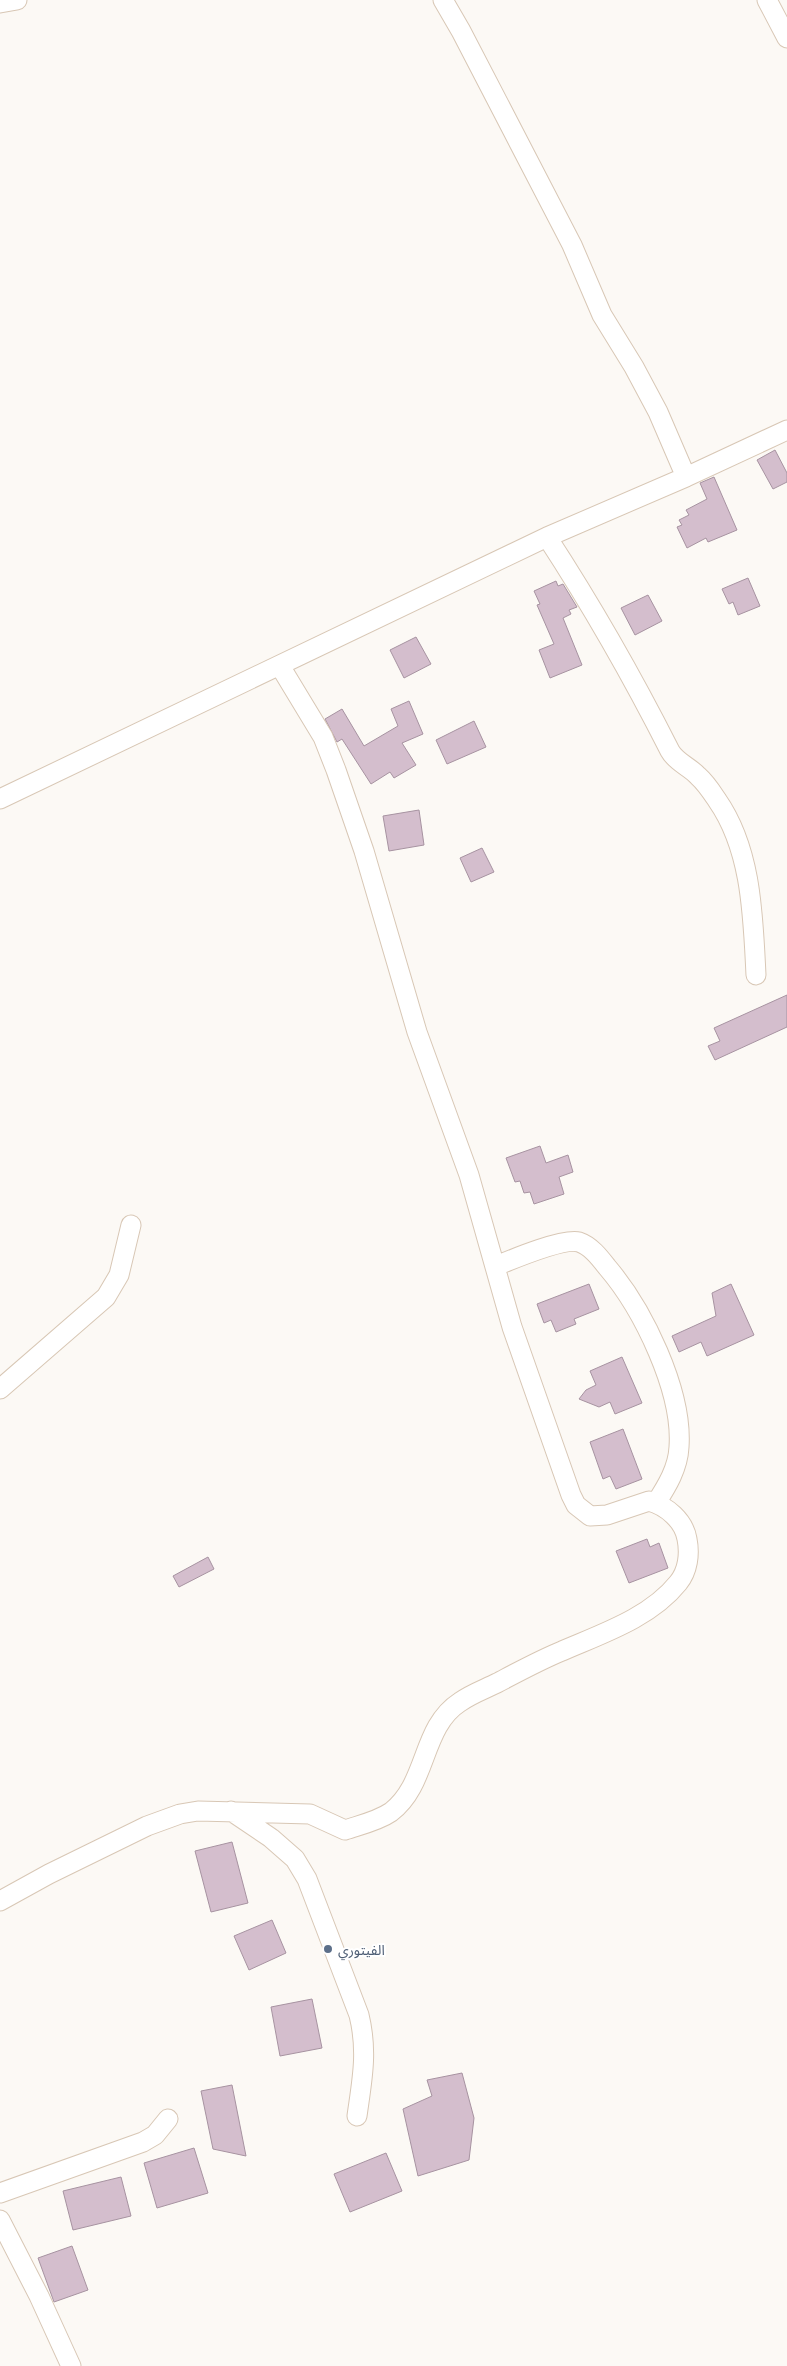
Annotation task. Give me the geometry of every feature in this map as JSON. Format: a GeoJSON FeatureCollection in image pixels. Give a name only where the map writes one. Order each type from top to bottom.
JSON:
{"type":"FeatureCollection","features":[{"type":"Feature","properties":{"kind":"street"},"geometry":{"type":"LineString","coordinates":[[0,3],[17,0]]}},
{"type":"Feature","properties":{"kind":"street"},"geometry":{"type":"LineString","coordinates":[[443,0],[572,245],[602,315],[634,367],[658,412],[686,477]]}},
{"type":"Feature","properties":{"kind":"street"},"geometry":{"type":"LineString","coordinates":[[767,0],[787,38]]}},
{"type":"Feature","properties":{"kind":"street"},"geometry":{"type":"LineString","coordinates":[[0,799],[547,537],[686,477],[787,430]]}},
{"type":"Feature","properties":{"kind":"street"},"geometry":{"type":"LineString","coordinates":[[547,537],[576,582],[661,729],[671,752],[698,775],[728,817],[742,861],[752,902],[756,975]]}},
{"type":"Feature","properties":{"kind":"street"},"geometry":{"type":"LineString","coordinates":[[0,1902],[49,1874],[146,1826],[180,1814],[198,1811],[231,1811],[310,1814],[345,1830],[390,1813],[405,1799],[420,1770],[440,1720],[446,1712],[461,1701],[528,1667],[624,1623],[649,1608],[680,1582],[687,1562],[687,1538],[684,1529],[672,1514],[656,1503],[649,1501],[641,1502],[599,1516],[590,1516],[576,1505],[512,1327],[469,1175],[417,1032],[364,851],[336,770],[323,737],[280,666]]}},
{"type":"Feature","properties":{"kind":"street"},"geometry":{"type":"LineString","coordinates":[[0,1388],[106,1297],[119,1275],[131,1225]]}},
{"type":"Feature","properties":{"kind":"street"},"geometry":{"type":"LineString","coordinates":[[496,1266],[546,1248],[571,1242],[582,1243],[596,1254],[638,1309],[657,1349],[678,1417],[679,1449],[675,1467],[669,1484],[656,1503]]}},
{"type":"Feature","properties":{"kind":"street"},"geometry":{"type":"LineString","coordinates":[[231,1811],[271,1838],[295,1859],[307,1879],[359,2015],[364,2037],[365,2058],[357,2116]]}},
{"type":"Feature","properties":{"kind":"street"},"geometry":{"type":"LineString","coordinates":[[0,2194],[143,2142],[155,2135],[168,2119]]}},
{"type":"Feature","properties":{"kind":"street"},"geometry":{"type":"LineString","coordinates":[[1,2224],[39,2296],[71,2366]]}},
{"type":"Feature","properties":{"kind":"building"},"geometry":{"type":"Polygon","coordinates":[[[775,450],[787,473],[787,482],[773,489],[757,460],[775,450]]]}},
{"type":"Feature","properties":{"kind":"building"},"geometry":{"type":"Polygon","coordinates":[[[714,477],[737,530],[708,542],[706,538],[687,548],[677,527],[682,525],[679,520],[689,515],[686,510],[707,499],[700,483],[714,477]]]}},
{"type":"Feature","properties":{"kind":"building"},"geometry":{"type":"Polygon","coordinates":[[[748,578],[760,606],[738,615],[733,602],[729,604],[722,589],[748,578]]]}},
{"type":"Feature","properties":{"kind":"building"},"geometry":{"type":"Polygon","coordinates":[[[556,581],[558,586],[563,584],[577,607],[569,610],[571,614],[563,618],[582,665],[550,678],[539,650],[554,644],[537,605],[540,604],[534,591],[556,581]]]}},
{"type":"Feature","properties":{"kind":"building"},"geometry":{"type":"Polygon","coordinates":[[[648,595],[662,621],[635,635],[621,608],[648,595]]]}},
{"type":"Feature","properties":{"kind":"building"},"geometry":{"type":"Polygon","coordinates":[[[416,637],[431,664],[404,678],[390,650],[416,637]]]}},
{"type":"Feature","properties":{"kind":"building"},"geometry":{"type":"Polygon","coordinates":[[[409,701],[423,734],[402,743],[416,765],[394,778],[390,772],[371,784],[342,739],[337,742],[325,719],[342,709],[364,746],[398,726],[391,709],[409,701]]]}},
{"type":"Feature","properties":{"kind":"building"},"geometry":{"type":"Polygon","coordinates":[[[474,721],[486,747],[447,764],[436,740],[474,721]]]}},
{"type":"Feature","properties":{"kind":"building"},"geometry":{"type":"Polygon","coordinates":[[[419,810],[424,845],[389,851],[383,816],[419,810]]]}},
{"type":"Feature","properties":{"kind":"building"},"geometry":{"type":"Polygon","coordinates":[[[482,848],[494,872],[471,882],[460,858],[482,848]]]}},
{"type":"Feature","properties":{"kind":"building"},"geometry":{"type":"Polygon","coordinates":[[[787,995],[787,1027],[715,1060],[708,1046],[720,1041],[714,1028],[787,995]]]}},
{"type":"Feature","properties":{"kind":"building"},"geometry":{"type":"Polygon","coordinates":[[[540,1146],[546,1163],[568,1155],[573,1172],[559,1177],[564,1194],[534,1204],[530,1192],[524,1193],[520,1181],[515,1182],[506,1158],[540,1146]]]}},
{"type":"Feature","properties":{"kind":"building"},"geometry":{"type":"Polygon","coordinates":[[[589,1284],[599,1309],[574,1319],[576,1324],[556,1332],[551,1320],[544,1323],[537,1304],[589,1284]]]}},
{"type":"Feature","properties":{"kind":"building"},"geometry":{"type":"Polygon","coordinates":[[[731,1284],[754,1335],[707,1356],[701,1342],[679,1352],[672,1336],[716,1316],[712,1293],[731,1284]]]}},
{"type":"Feature","properties":{"kind":"building"},"geometry":{"type":"Polygon","coordinates":[[[622,1357],[642,1403],[615,1414],[610,1402],[599,1407],[579,1399],[586,1390],[596,1385],[590,1371],[622,1357]]]}},
{"type":"Feature","properties":{"kind":"building"},"geometry":{"type":"Polygon","coordinates":[[[623,1429],[642,1479],[616,1489],[610,1476],[603,1479],[590,1442],[623,1429]]]}},
{"type":"Feature","properties":{"kind":"building"},"geometry":{"type":"Polygon","coordinates":[[[647,1539],[650,1547],[659,1543],[668,1568],[629,1583],[616,1551],[647,1539]]]}},
{"type":"Feature","properties":{"kind":"building"},"geometry":{"type":"Polygon","coordinates":[[[208,1557],[214,1569],[179,1587],[173,1576],[208,1557]]]}},
{"type":"Feature","properties":{"kind":"building"},"geometry":{"type":"Polygon","coordinates":[[[232,1842],[248,1903],[211,1912],[195,1851],[232,1842]]]}},
{"type":"Feature","properties":{"kind":"building"},"geometry":{"type":"Polygon","coordinates":[[[272,1920],[286,1953],[249,1970],[234,1936],[272,1920]]]}},
{"type":"Feature","properties":{"kind":"building"},"geometry":{"type":"Polygon","coordinates":[[[312,1999],[322,2048],[280,2056],[271,2007],[312,1999]]]}},
{"type":"Feature","properties":{"kind":"building"},"geometry":{"type":"Polygon","coordinates":[[[462,2073],[474,2118],[469,2160],[418,2176],[403,2109],[432,2096],[427,2080],[462,2073]]]}},
{"type":"Feature","properties":{"kind":"building"},"geometry":{"type":"Polygon","coordinates":[[[232,2085],[246,2156],[213,2149],[201,2091],[232,2085]]]}},
{"type":"Feature","properties":{"kind":"building"},"geometry":{"type":"Polygon","coordinates":[[[194,2148],[208,2193],[157,2208],[144,2163],[194,2148]]]}},
{"type":"Feature","properties":{"kind":"building"},"geometry":{"type":"Polygon","coordinates":[[[386,2153],[402,2191],[350,2212],[334,2174],[386,2153]]]}},
{"type":"Feature","properties":{"kind":"building"},"geometry":{"type":"Polygon","coordinates":[[[121,2177],[131,2216],[73,2230],[63,2191],[121,2177]]]}},
{"type":"Feature","properties":{"kind":"building"},"geometry":{"type":"Polygon","coordinates":[[[72,2246],[88,2290],[54,2302],[38,2258],[72,2246]]]}},
{"type":"Feature","properties":{"kind":"place","name":"الفيتوري"},"geometry":{"type":"Point","coordinates":[328,1949]}}]}
